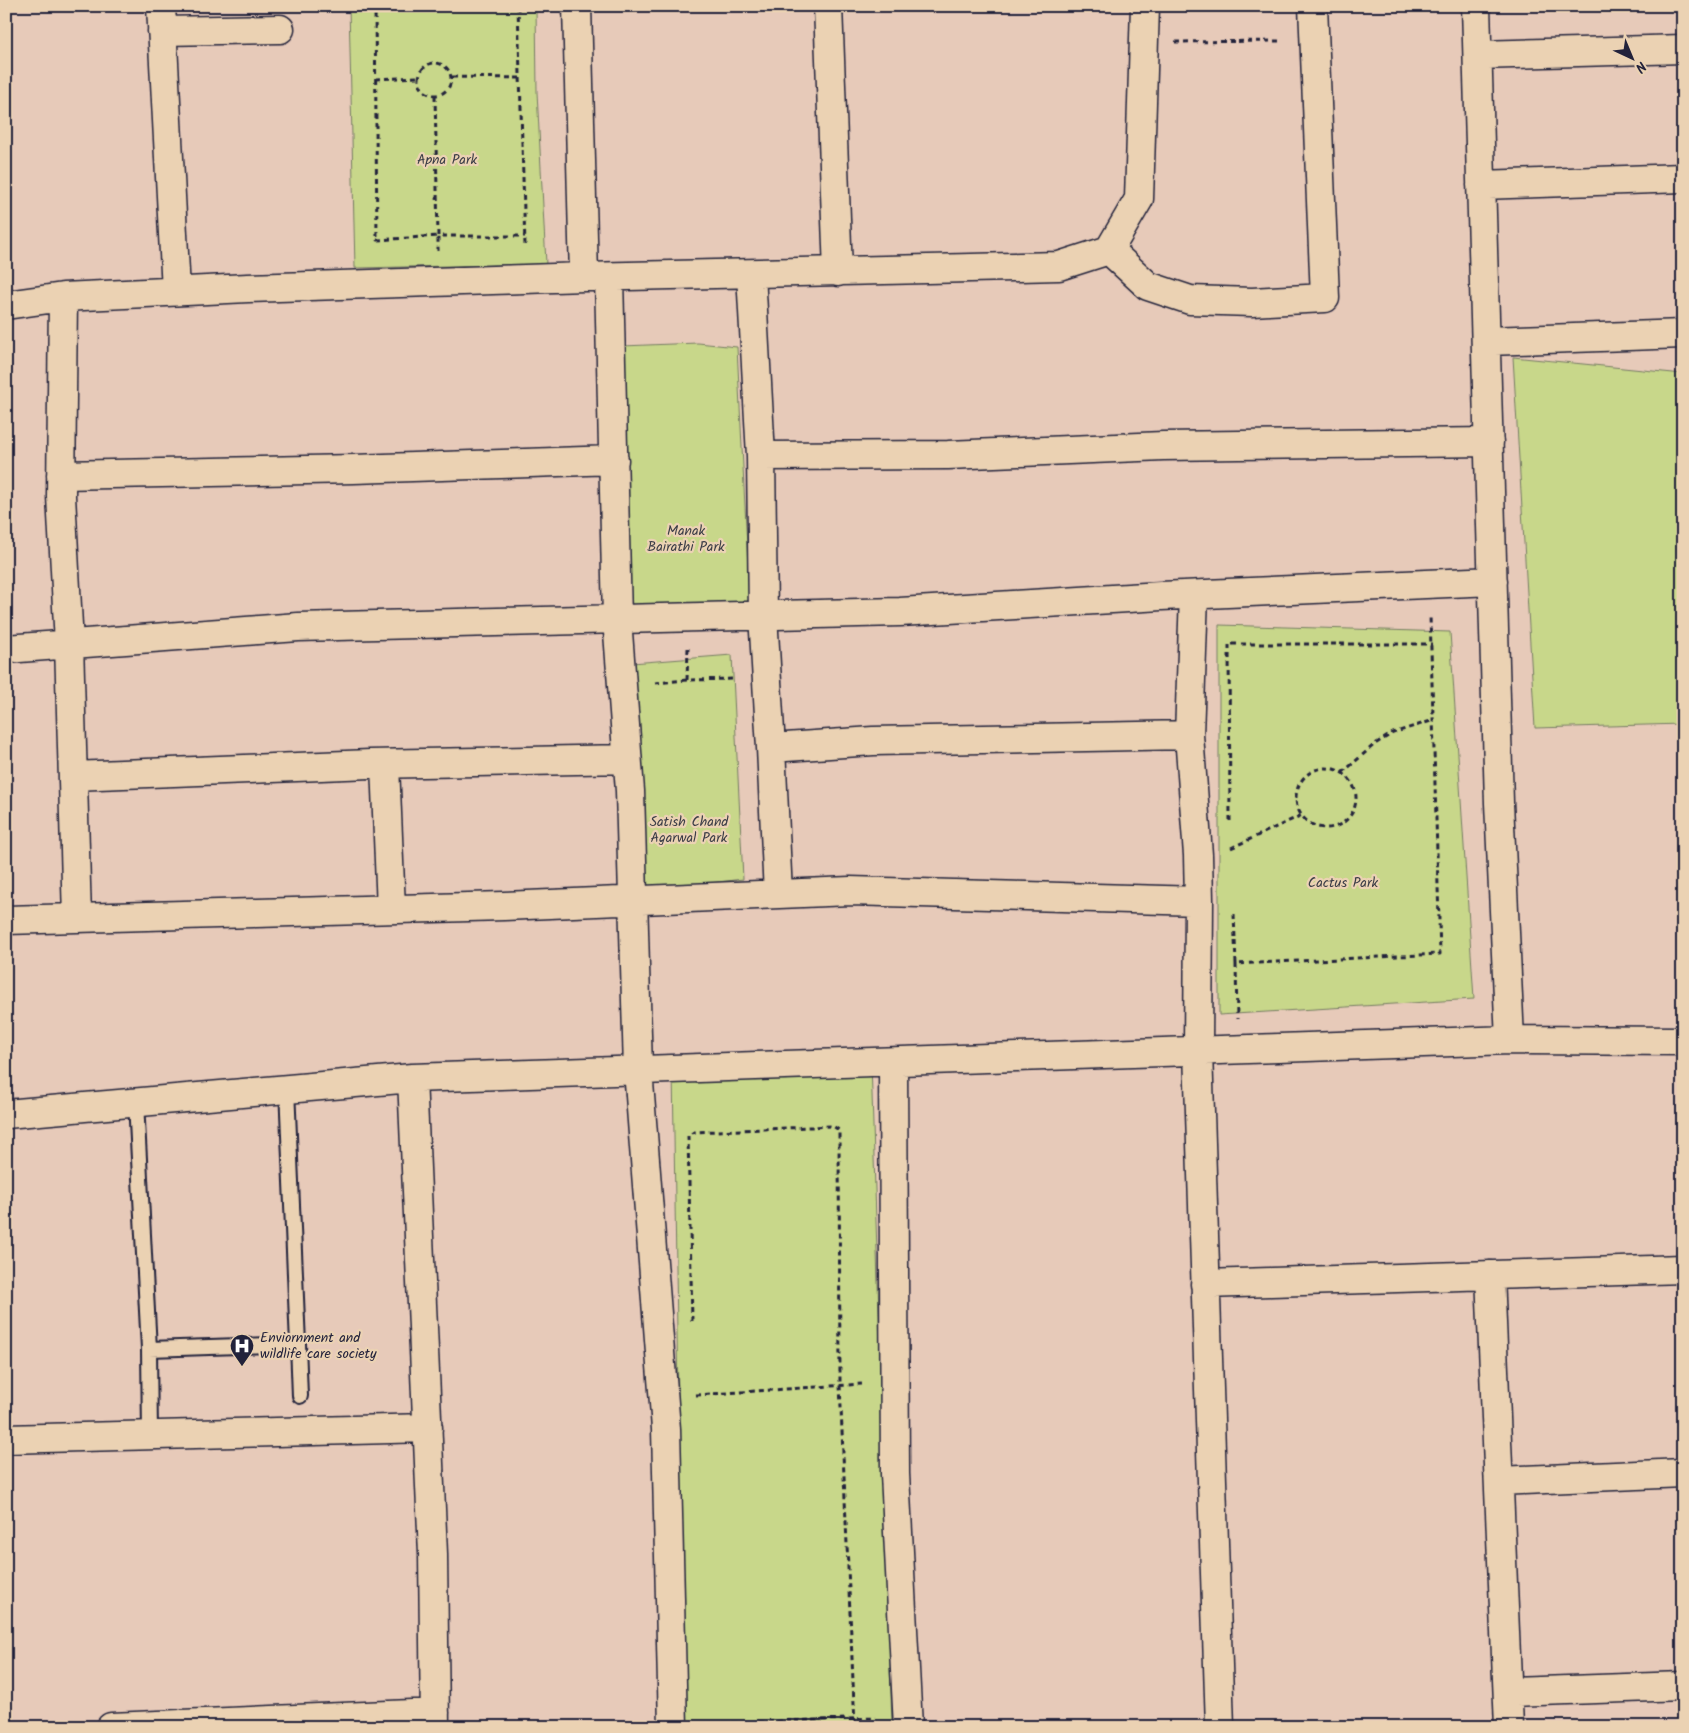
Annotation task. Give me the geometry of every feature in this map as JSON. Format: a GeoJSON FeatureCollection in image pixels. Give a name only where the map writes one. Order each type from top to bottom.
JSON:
{"type":"FeatureCollection","features":[{"type":"Feature","properties":{"kind":"street"},"geometry":{"type":"LineString","coordinates":[[577,6],[596,277],[614,460],[617,619],[627,759],[638,1070],[666,1429],[673,1727]]}},
{"type":"Feature","properties":{"kind":"street"},"geometry":{"type":"LineString","coordinates":[[828,6],[838,272]]}},
{"type":"Feature","properties":{"kind":"street"},"geometry":{"type":"LineString","coordinates":[[6,304],[63,297],[176,291],[596,277],[1059,266],[1108,250],[1139,199],[1145,6]]}},
{"type":"Feature","properties":{"kind":"street"},"geometry":{"type":"LineString","coordinates":[[1108,250],[1148,286],[1190,300],[1252,302],[1325,298],[1313,6]]}},
{"type":"Feature","properties":{"kind":"street"},"geometry":{"type":"LineString","coordinates":[[1476,6],[1499,803],[1510,1040]]}},
{"type":"Feature","properties":{"kind":"street"},"geometry":{"type":"LineString","coordinates":[[176,291],[161,19],[280,29]]}},
{"type":"Feature","properties":{"kind":"street"},"geometry":{"type":"LineString","coordinates":[[1478,55],[1683,49]]}},
{"type":"Feature","properties":{"kind":"street"},"geometry":{"type":"LineString","coordinates":[[1481,185],[1683,178]]}},
{"type":"Feature","properties":{"kind":"street"},"geometry":{"type":"LineString","coordinates":[[752,274],[760,456],[763,615],[778,894]]}},
{"type":"Feature","properties":{"kind":"street"},"geometry":{"type":"LineString","coordinates":[[63,297],[61,475],[69,644],[78,918]]}},
{"type":"Feature","properties":{"kind":"street"},"geometry":{"type":"LineString","coordinates":[[1487,341],[1683,334]]}},
{"type":"Feature","properties":{"kind":"street"},"geometry":{"type":"LineString","coordinates":[[760,456],[948,455],[1164,446],[1489,442]]}},
{"type":"Feature","properties":{"kind":"street"},"geometry":{"type":"LineString","coordinates":[[61,475],[354,469],[614,460]]}},
{"type":"Feature","properties":{"kind":"street"},"geometry":{"type":"LineString","coordinates":[[6,649],[298,627],[900,612],[1194,595],[1493,581]]}},
{"type":"Feature","properties":{"kind":"street"},"geometry":{"type":"LineString","coordinates":[[1194,595],[1189,735],[1198,854],[1198,1051],[1220,1727]]}},
{"type":"Feature","properties":{"kind":"street"},"geometry":{"type":"LineString","coordinates":[[771,748],[874,741],[1189,735]]}},
{"type":"Feature","properties":{"kind":"street"},"geometry":{"type":"LineString","coordinates":[[73,776],[627,759]]}},
{"type":"Feature","properties":{"kind":"street"},"geometry":{"type":"LineString","coordinates":[[385,765],[391,909]]}},
{"type":"Feature","properties":{"kind":"street"},"geometry":{"type":"LineString","coordinates":[[6,920],[391,909],[850,891],[1199,901]]}},
{"type":"Feature","properties":{"kind":"street"},"geometry":{"type":"LineString","coordinates":[[6,1114],[412,1078],[1510,1040],[1683,1042]]}},
{"type":"Feature","properties":{"kind":"street"},"geometry":{"type":"LineString","coordinates":[[893,1062],[895,1474],[908,1727]]}},
{"type":"Feature","properties":{"kind":"street"},"geometry":{"type":"LineString","coordinates":[[111,1727],[435,1720],[433,1554],[412,1078]]}},
{"type":"Feature","properties":{"kind":"street"},"geometry":{"type":"LineString","coordinates":[[1205,1284],[1683,1269]]}},
{"type":"Feature","properties":{"kind":"street"},"geometry":{"type":"LineString","coordinates":[[1490,1275],[1509,1727]]}},
{"type":"Feature","properties":{"kind":"street"},"geometry":{"type":"LineString","coordinates":[[6,1439],[428,1428]]}},
{"type":"Feature","properties":{"kind":"street"},"geometry":{"type":"LineString","coordinates":[[1499,1481],[1683,1473]]}},
{"type":"Feature","properties":{"kind":"street"},"geometry":{"type":"LineString","coordinates":[[1508,1692],[1683,1686]]}},
{"type":"Feature","properties":{"kind":"lane"},"geometry":{"type":"LineString","coordinates":[[287,1089],[300,1396]]}},
{"type":"Feature","properties":{"kind":"lane"},"geometry":{"type":"LineString","coordinates":[[136,1102],[149,1349],[150,1435]]}},
{"type":"Feature","properties":{"kind":"lane"},"geometry":{"type":"LineString","coordinates":[[149,1349],[298,1344]]}},
{"type":"Feature","properties":{"kind":"path"},"geometry":{"type":"LineString","coordinates":[[375,6],[378,240],[438,236],[525,236]]}},
{"type":"Feature","properties":{"kind":"path"},"geometry":{"type":"LineString","coordinates":[[518,6],[526,279]]}},
{"type":"Feature","properties":{"kind":"path"},"geometry":{"type":"LineString","coordinates":[[1144,42],[1314,41]]}},
{"type":"Feature","properties":{"kind":"path"},"geometry":{"type":"LineString","coordinates":[[432,63],[442,64],[447,68],[452,77],[446,92],[435,96],[421,88],[418,77],[423,68],[432,63]]}},
{"type":"Feature","properties":{"kind":"path"},"geometry":{"type":"LineString","coordinates":[[376,79],[418,77]]}},
{"type":"Feature","properties":{"kind":"path"},"geometry":{"type":"LineString","coordinates":[[452,77],[520,78]]}},
{"type":"Feature","properties":{"kind":"path"},"geometry":{"type":"LineString","coordinates":[[435,96],[438,282]]}},
{"type":"Feature","properties":{"kind":"path"},"geometry":{"type":"LineString","coordinates":[[687,680],[688,617]]}},
{"type":"Feature","properties":{"kind":"path"},"geometry":{"type":"LineString","coordinates":[[1230,829],[1229,644],[1432,644],[1440,954],[1236,964]]}},
{"type":"Feature","properties":{"kind":"path"},"geometry":{"type":"LineString","coordinates":[[650,683],[738,679]]}},
{"type":"Feature","properties":{"kind":"path"},"geometry":{"type":"LineString","coordinates":[[1342,773],[1375,744],[1393,733],[1434,720]]}},
{"type":"Feature","properties":{"kind":"path"},"geometry":{"type":"LineString","coordinates":[[1330,768],[1342,773],[1353,784],[1356,794],[1356,803],[1352,813],[1346,821],[1337,826],[1328,828],[1318,827],[1302,815],[1296,797],[1298,787],[1303,778],[1311,772],[1320,769],[1330,768]]}},
{"type":"Feature","properties":{"kind":"path"},"geometry":{"type":"LineString","coordinates":[[1230,839],[1230,849],[1302,815]]}},
{"type":"Feature","properties":{"kind":"path"},"geometry":{"type":"LineString","coordinates":[[1233,906],[1238,1050]]}},
{"type":"Feature","properties":{"kind":"path"},"geometry":{"type":"LineString","coordinates":[[692,1325],[688,1136],[694,1132],[833,1126],[839,1130],[840,1385],[855,1727]]}},
{"type":"Feature","properties":{"kind":"path"},"geometry":{"type":"LineString","coordinates":[[694,1395],[870,1384]]}},
{"type":"Feature","properties":{"kind":"path"},"geometry":{"type":"LineString","coordinates":[[702,1727],[702,1724],[881,1718]]}},
{"type":"Feature","properties":{"kind":"green space","name":"Apna Park"},"geometry":{"type":"Polygon","coordinates":[[[349,6],[536,6],[537,92],[546,264],[355,268],[349,6]]]}},
{"type":"Feature","properties":{"kind":"green space","name":"Manak Bairathi Park"},"geometry":{"type":"Polygon","coordinates":[[[698,343],[737,347],[750,607],[626,612],[622,346],[698,343]]]}},
{"type":"Feature","properties":{"kind":"green space"},"geometry":{"type":"Polygon","coordinates":[[[1513,357],[1683,374],[1683,724],[1535,728],[1513,357]]]}},
{"type":"Feature","properties":{"kind":"green space","name":"Cactus Park"},"geometry":{"type":"Polygon","coordinates":[[[1219,625],[1450,632],[1474,999],[1219,1015],[1219,625]]]}},
{"type":"Feature","properties":{"kind":"green space","name":"Satish Chand Agarwal Park"},"geometry":{"type":"Polygon","coordinates":[[[732,655],[743,879],[641,891],[632,663],[732,655]]]}},
{"type":"Feature","properties":{"kind":"green space"},"geometry":{"type":"Polygon","coordinates":[[[871,1062],[892,1727],[683,1727],[673,1069],[871,1062]]]}},
{"type":"Feature","properties":{"kind":"place","name":"Enviornment and wildlife care society"},"geometry":{"type":"Point","coordinates":[242,1367]}}]}
